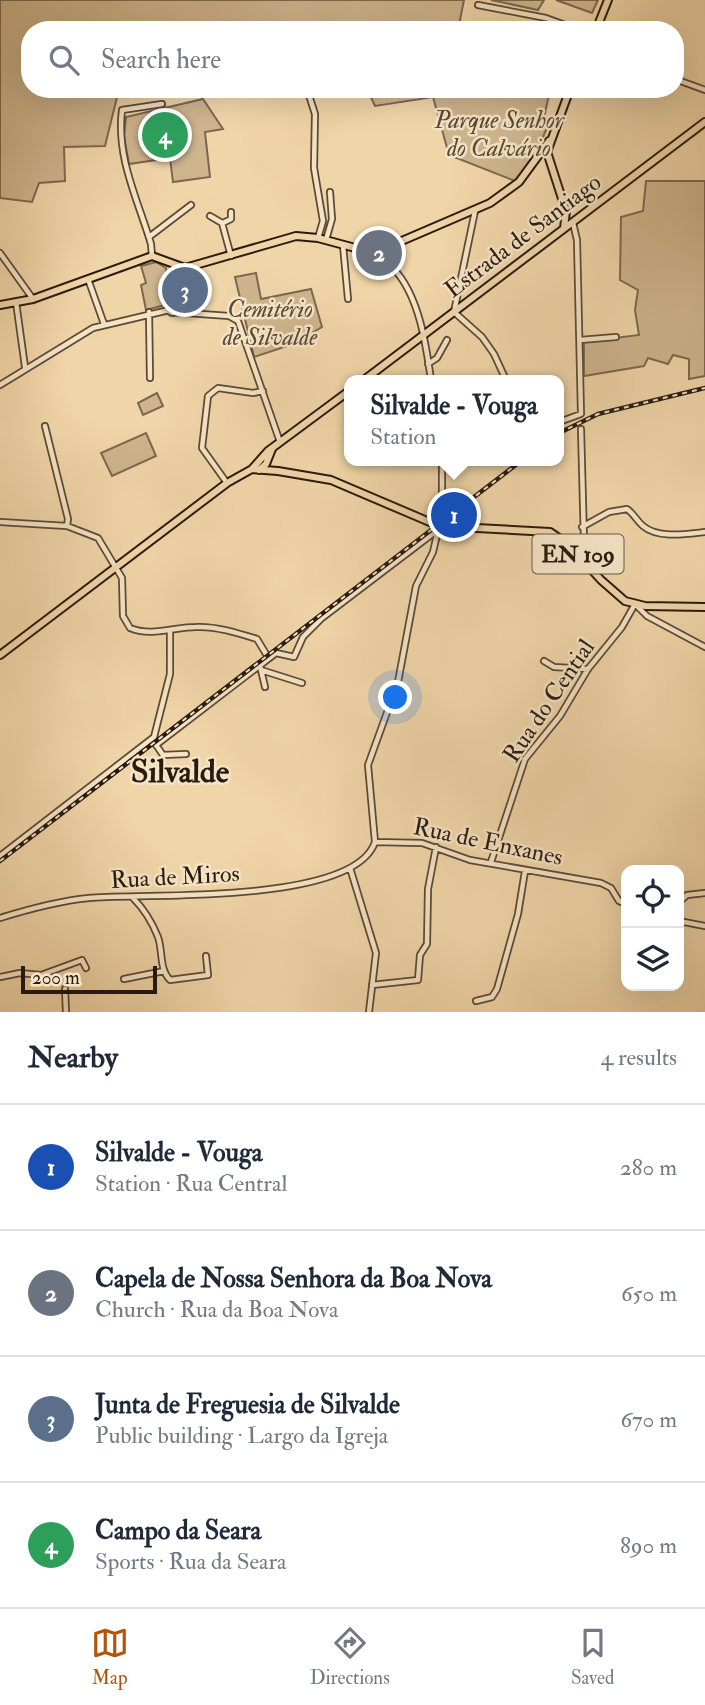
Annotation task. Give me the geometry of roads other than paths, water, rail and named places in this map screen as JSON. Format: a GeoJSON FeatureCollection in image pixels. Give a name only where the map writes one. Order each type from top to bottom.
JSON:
{"type":"FeatureCollection","features":[{"type":"Feature","properties":{"kind":"main road"},"geometry":{"type":"LineString","coordinates":[[600,21],[608,0]]}},
{"type":"Feature","properties":{"kind":"main road"},"geometry":{"type":"LineString","coordinates":[[0,305],[33,299],[152,256],[163,258],[175,267],[185,268],[231,257],[288,237],[318,238],[366,249],[390,246],[475,211],[519,182],[549,141],[566,98]]}},
{"type":"Feature","properties":{"kind":"main road","name":"Estrada de Santiago"},"geometry":{"type":"LineString","coordinates":[[371,375],[705,122]]}},
{"type":"Feature","properties":{"kind":"main road"},"geometry":{"type":"LineString","coordinates":[[549,141],[550,168],[573,223]]}},
{"type":"Feature","properties":{"kind":"main road"},"geometry":{"type":"LineString","coordinates":[[533,164],[543,163],[550,168]]}},
{"type":"Feature","properties":{"kind":"main road"},"geometry":{"type":"LineString","coordinates":[[569,211],[586,212]]}},
{"type":"Feature","properties":{"kind":"main road"},"geometry":{"type":"LineString","coordinates":[[564,229],[569,211]]}},
{"type":"Feature","properties":{"kind":"main road"},"geometry":{"type":"LineString","coordinates":[[0,655],[227,483],[264,466],[272,449],[344,395]]}},
{"type":"Feature","properties":{"kind":"main road","name":"EN 109"},"geometry":{"type":"LineString","coordinates":[[264,466],[331,480],[436,527],[538,529],[550,532],[569,545],[616,594],[635,604],[705,607]]}},
{"type":"Feature","properties":{"kind":"street"},"geometry":{"type":"LineString","coordinates":[[478,5],[554,21]]}},
{"type":"Feature","properties":{"kind":"street"},"geometry":{"type":"LineString","coordinates":[[684,82],[705,90]]}},
{"type":"Feature","properties":{"kind":"street"},"geometry":{"type":"LineString","coordinates":[[310,98],[315,114],[314,168],[323,221],[318,238]]}},
{"type":"Feature","properties":{"kind":"street"},"geometry":{"type":"LineString","coordinates":[[152,256],[149,236],[139,213],[121,150],[120,122],[122,110],[162,104]]}},
{"type":"Feature","properties":{"kind":"street"},"geometry":{"type":"LineString","coordinates":[[326,240],[332,219],[331,192]]}},
{"type":"Feature","properties":{"kind":"street"},"geometry":{"type":"LineString","coordinates":[[149,236],[191,205]]}},
{"type":"Feature","properties":{"kind":"street"},"geometry":{"type":"LineString","coordinates":[[475,211],[454,312],[482,337],[504,375]]}},
{"type":"Feature","properties":{"kind":"street"},"geometry":{"type":"LineString","coordinates":[[222,223],[231,219],[231,212]]}},
{"type":"Feature","properties":{"kind":"street"},"geometry":{"type":"LineString","coordinates":[[210,216],[222,223],[231,257]]}},
{"type":"Feature","properties":{"kind":"street"},"geometry":{"type":"LineString","coordinates":[[564,420],[581,414],[576,240],[573,223]]}},
{"type":"Feature","properties":{"kind":"street"},"geometry":{"type":"LineString","coordinates":[[343,245],[348,299]]}},
{"type":"Feature","properties":{"kind":"street"},"geometry":{"type":"LineString","coordinates":[[386,261],[390,246]]}},
{"type":"Feature","properties":{"kind":"street"},"geometry":{"type":"LineString","coordinates":[[366,249],[386,261],[408,291],[423,336],[430,375]]}},
{"type":"Feature","properties":{"kind":"street"},"geometry":{"type":"LineString","coordinates":[[0,253],[33,299]]}},
{"type":"Feature","properties":{"kind":"street"},"geometry":{"type":"LineString","coordinates":[[173,309],[175,267]]}},
{"type":"Feature","properties":{"kind":"street"},"geometry":{"type":"LineString","coordinates":[[88,279],[104,324]]}},
{"type":"Feature","properties":{"kind":"street"},"geometry":{"type":"LineString","coordinates":[[16,302],[25,367]]}},
{"type":"Feature","properties":{"kind":"street"},"geometry":{"type":"LineString","coordinates":[[0,385],[81,334],[104,324],[149,312],[173,309],[186,314],[229,316],[238,321],[280,443]]}},
{"type":"Feature","properties":{"kind":"street"},"geometry":{"type":"LineString","coordinates":[[149,312],[150,378]]}},
{"type":"Feature","properties":{"kind":"street"},"geometry":{"type":"LineString","coordinates":[[580,340],[616,337]]}},
{"type":"Feature","properties":{"kind":"street"},"geometry":{"type":"LineString","coordinates":[[428,364],[437,358],[447,340]]}},
{"type":"Feature","properties":{"kind":"street"},"geometry":{"type":"LineString","coordinates":[[227,483],[202,448],[208,396],[218,388],[253,393],[263,391]]}},
{"type":"Feature","properties":{"kind":"street"},"geometry":{"type":"LineString","coordinates":[[45,426],[68,519],[67,526]]}},
{"type":"Feature","properties":{"kind":"street"},"geometry":{"type":"LineString","coordinates":[[581,429],[583,527],[587,564]]}},
{"type":"Feature","properties":{"kind":"street"},"geometry":{"type":"LineString","coordinates":[[369,1012],[376,953],[350,868],[372,851],[375,842],[368,765],[398,682],[416,586],[433,552],[436,527],[442,512],[442,466]]}},
{"type":"Feature","properties":{"kind":"street"},"geometry":{"type":"LineString","coordinates":[[583,527],[609,512],[627,509],[644,527],[660,533],[705,532]]}},
{"type":"Feature","properties":{"kind":"street"},"geometry":{"type":"LineString","coordinates":[[0,522],[67,526],[98,538],[122,578],[122,610],[127,626],[137,631],[206,627],[254,638],[266,654]]}},
{"type":"Feature","properties":{"kind":"street"},"geometry":{"type":"LineString","coordinates":[[186,754],[163,755],[156,745],[280,652],[294,657],[303,637],[322,618],[436,527]]}},
{"type":"Feature","properties":{"kind":"street"},"geometry":{"type":"LineString","coordinates":[[569,545],[584,541]]}},
{"type":"Feature","properties":{"kind":"street"},"geometry":{"type":"LineString","coordinates":[[635,604],[647,616],[705,647]]}},
{"type":"Feature","properties":{"kind":"street","name":"Rua do Cential"},"geometry":{"type":"LineString","coordinates":[[491,862],[525,759],[560,716],[588,669],[622,627],[635,604]]}},
{"type":"Feature","properties":{"kind":"street"},"geometry":{"type":"LineString","coordinates":[[0,856],[154,737],[170,674],[170,630]]}},
{"type":"Feature","properties":{"kind":"street"},"geometry":{"type":"LineString","coordinates":[[544,661],[554,667],[588,669]]}},
{"type":"Feature","properties":{"kind":"street"},"geometry":{"type":"LineString","coordinates":[[260,668],[302,684]]}},
{"type":"Feature","properties":{"kind":"street"},"geometry":{"type":"LineString","coordinates":[[260,668],[265,687]]}},
{"type":"Feature","properties":{"kind":"street","name":"Rua de Enxanes"},"geometry":{"type":"LineString","coordinates":[[375,842],[410,842],[436,847],[470,860],[601,883],[611,888],[621,902]]}},
{"type":"Feature","properties":{"kind":"street"},"geometry":{"type":"LineString","coordinates":[[372,985],[418,981],[420,955],[427,944],[428,889],[436,847]]}},
{"type":"Feature","properties":{"kind":"street","name":"Rua de Miros"},"geometry":{"type":"LineString","coordinates":[[0,918],[78,899],[276,889],[350,868]]}},
{"type":"Feature","properties":{"kind":"street"},"geometry":{"type":"LineString","coordinates":[[476,1001],[492,997],[497,989],[518,914],[525,871]]}},
{"type":"Feature","properties":{"kind":"street"},"geometry":{"type":"LineString","coordinates":[[684,898],[705,893]]}},
{"type":"Feature","properties":{"kind":"street"},"geometry":{"type":"LineString","coordinates":[[133,898],[144,909],[158,935],[164,971],[174,981],[208,975],[206,956]]}},
{"type":"Feature","properties":{"kind":"street"},"geometry":{"type":"LineString","coordinates":[[684,922],[705,926]]}},
{"type":"Feature","properties":{"kind":"street"},"geometry":{"type":"LineString","coordinates":[[0,977],[20,973],[41,975],[82,960],[86,968]]}},
{"type":"Feature","properties":{"kind":"street"},"geometry":{"type":"LineString","coordinates":[[124,979],[164,971]]}},
{"type":"Feature","properties":{"kind":"street"},"geometry":{"type":"LineString","coordinates":[[65,989],[66,1012]]}},
{"type":"Feature","properties":{"kind":"railway"},"geometry":{"type":"LineString","coordinates":[[564,431],[598,414],[705,388]]}},
{"type":"Feature","properties":{"kind":"railway"},"geometry":{"type":"LineString","coordinates":[[0,861],[514,466]]}},
{"type":"Feature","properties":{"kind":"place","name":"Campo da Seara"},"geometry":{"type":"Point","coordinates":[165,135]}},
{"type":"Feature","properties":{"kind":"place","name":"Capela de Nossa Senhora da Boa Nova"},"geometry":{"type":"Point","coordinates":[379,253]}},
{"type":"Feature","properties":{"kind":"place","name":"Junta de Freguesia de Silvalde"},"geometry":{"type":"Point","coordinates":[185,290]}},
{"type":"Feature","properties":{"kind":"place","name":"Silvalde - Vouga"},"geometry":{"type":"Point","coordinates":[454,515]}},
{"type":"Feature","properties":{"kind":"district","name":"Silvalde"},"geometry":{"type":"Point","coordinates":[180,772]}},
{"type":"Feature","properties":{"kind":"park label","name":"Parque Senhor do Calvário"},"geometry":{"type":"Point","coordinates":[499,134]}},
{"type":"Feature","properties":{"kind":"park label","name":"Cemitério de Silvalde"},"geometry":{"type":"Point","coordinates":[270,323]}}]}
